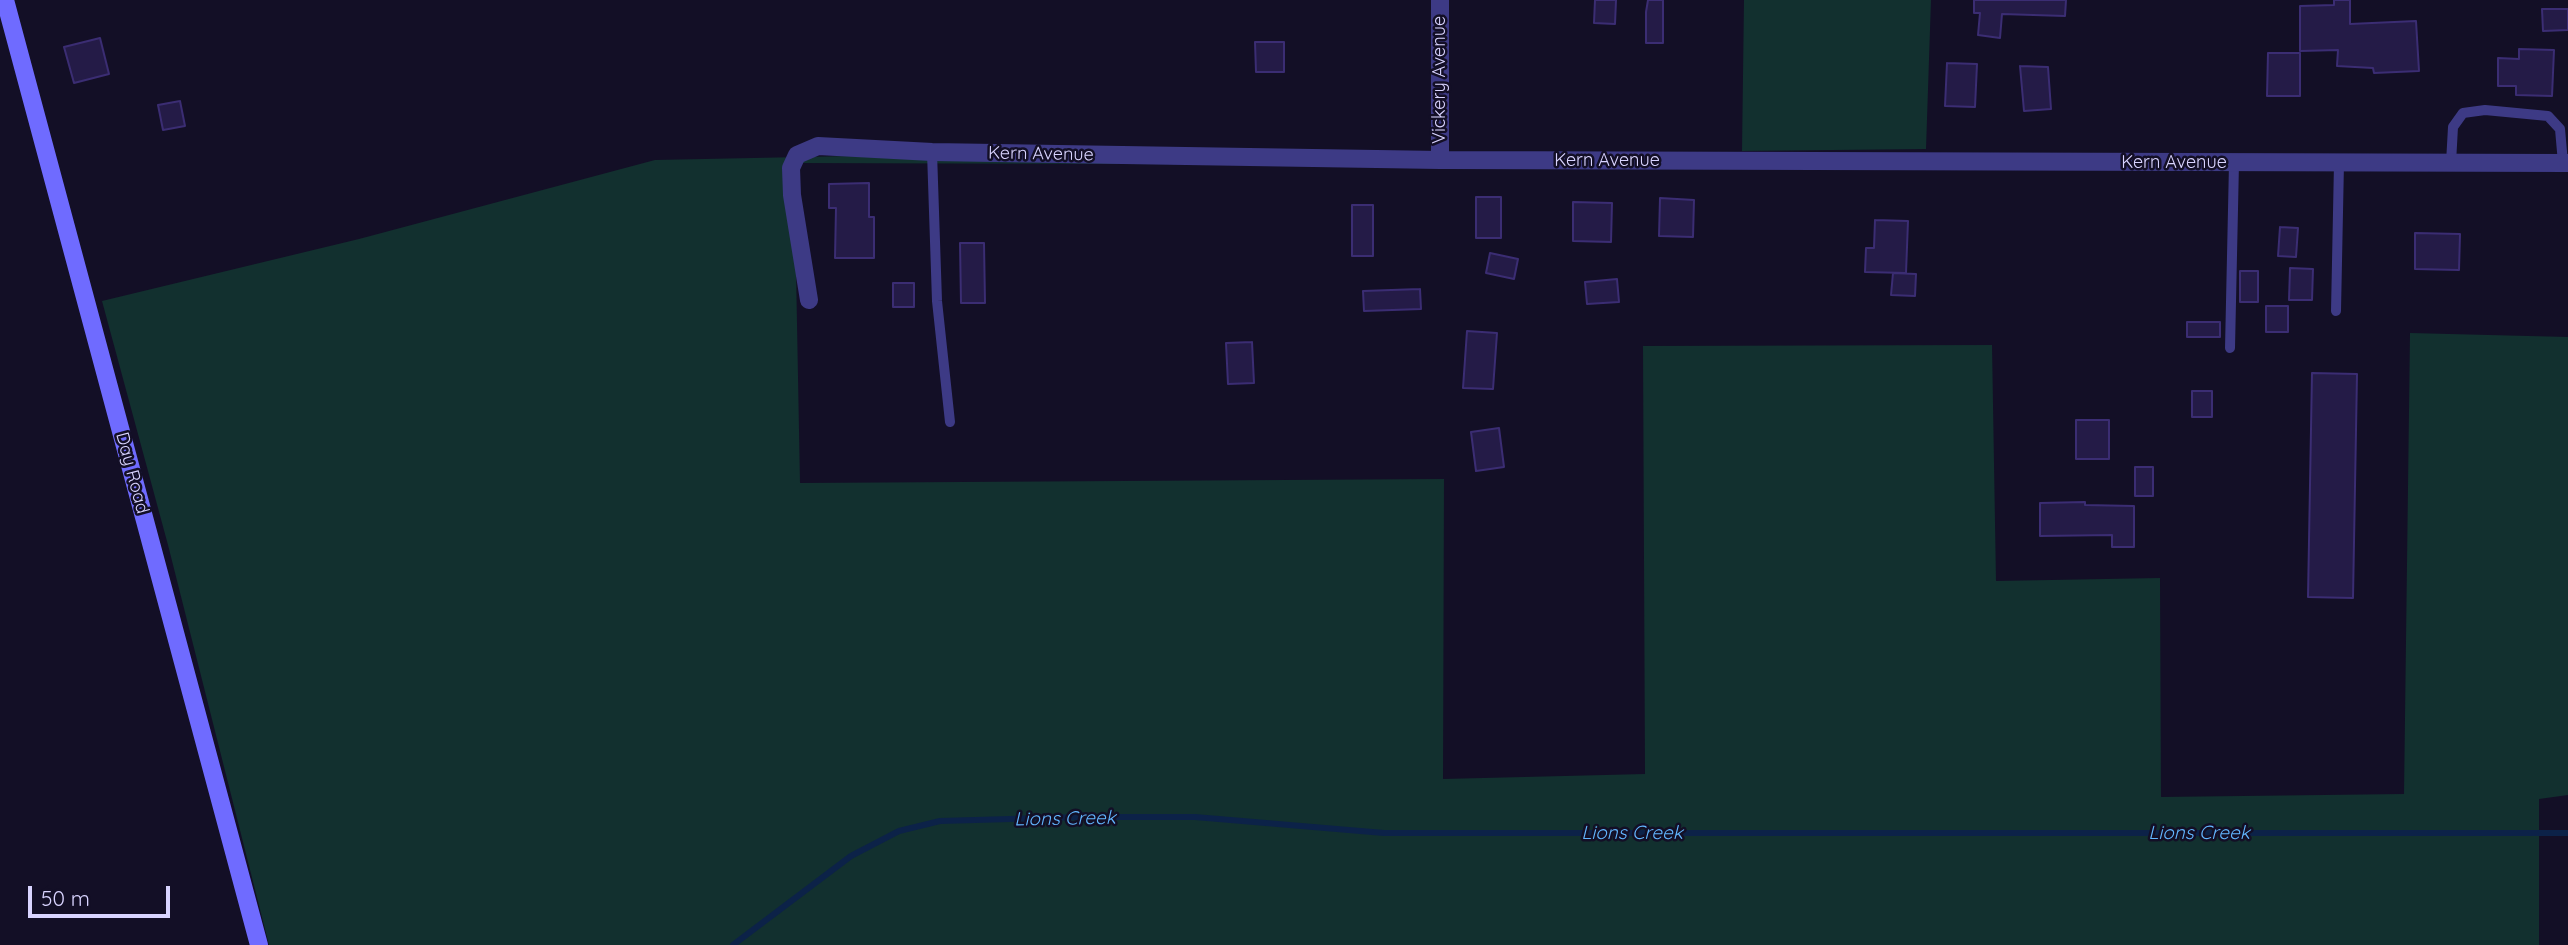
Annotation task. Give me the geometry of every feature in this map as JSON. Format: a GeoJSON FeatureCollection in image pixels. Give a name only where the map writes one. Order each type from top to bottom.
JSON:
{"type":"FeatureCollection","features":[{"type":"Feature","properties":{"kind":"street","name":"Day Road"},"geometry":{"type":"LineString","coordinates":[[5,0],[259,945]]}},
{"type":"Feature","properties":{"kind":"street","name":"Vickery Avenue"},"geometry":{"type":"LineString","coordinates":[[1440,0],[1440,160]]}},
{"type":"Feature","properties":{"kind":"street","name":"Kern Avenue"},"geometry":{"type":"LineString","coordinates":[[809,300],[792,195],[791,168],[797,155],[818,146],[932,152],[1440,160],[2566,163]]}},
{"type":"Feature","properties":{"kind":"lane"},"geometry":{"type":"LineString","coordinates":[[2451,163],[2453,127],[2463,113],[2485,110],[2549,116],[2560,129],[2566,163]]}},
{"type":"Feature","properties":{"kind":"lane"},"geometry":{"type":"LineString","coordinates":[[932,152],[937,301],[950,422]]}},
{"type":"Feature","properties":{"kind":"lane"},"geometry":{"type":"LineString","coordinates":[[2230,348],[2234,163]]}},
{"type":"Feature","properties":{"kind":"lane"},"geometry":{"type":"LineString","coordinates":[[2336,311],[2339,163]]}},
{"type":"Feature","properties":{"kind":"green space"},"geometry":{"type":"Polygon","coordinates":[[[1744,0],[1931,0],[1926,149],[1742,151],[1744,0]]]}},
{"type":"Feature","properties":{"kind":"green space"},"geometry":{"type":"Polygon","coordinates":[[[900,155],[1440,165],[794,163],[800,483],[1444,479],[1443,779],[1645,774],[1643,346],[1992,345],[1996,581],[2160,578],[2161,797],[2404,794],[2410,333],[2568,337],[2568,795],[2539,799],[2539,945],[269,945],[168,545],[102,301],[359,239],[655,160],[900,155]]]}},
{"type":"Feature","properties":{"kind":"building"},"geometry":{"type":"Polygon","coordinates":[[[1595,0],[1616,0],[1615,24],[1594,23],[1595,0]]]}},
{"type":"Feature","properties":{"kind":"building"},"geometry":{"type":"Polygon","coordinates":[[[1648,0],[1663,0],[1663,43],[1646,43],[1648,0]]]}},
{"type":"Feature","properties":{"kind":"building"},"geometry":{"type":"Polygon","coordinates":[[[1974,0],[2066,0],[2065,16],[2002,14],[2000,38],[1978,35],[1980,13],[1974,13],[1974,0]]]}},
{"type":"Feature","properties":{"kind":"building"},"geometry":{"type":"Polygon","coordinates":[[[2334,0],[2350,0],[2350,24],[2416,21],[2419,71],[2374,73],[2373,68],[2337,66],[2338,50],[2300,51],[2300,6],[2334,5],[2334,0]]]}},
{"type":"Feature","properties":{"kind":"building"},"geometry":{"type":"Polygon","coordinates":[[[2542,9],[2568,9],[2568,30],[2543,31],[2542,9]]]}},
{"type":"Feature","properties":{"kind":"building"},"geometry":{"type":"Polygon","coordinates":[[[100,38],[109,74],[74,83],[64,47],[100,38]]]}},
{"type":"Feature","properties":{"kind":"building"},"geometry":{"type":"Polygon","coordinates":[[[1255,42],[1284,42],[1284,72],[1256,72],[1255,42]]]}},
{"type":"Feature","properties":{"kind":"building"},"geometry":{"type":"Polygon","coordinates":[[[2519,49],[2554,50],[2552,96],[2516,95],[2516,86],[2498,86],[2498,58],[2519,59],[2519,49]]]}},
{"type":"Feature","properties":{"kind":"building"},"geometry":{"type":"Polygon","coordinates":[[[2268,53],[2300,53],[2300,96],[2267,96],[2268,53]]]}},
{"type":"Feature","properties":{"kind":"building"},"geometry":{"type":"Polygon","coordinates":[[[1947,63],[1977,64],[1975,107],[1945,106],[1947,63]]]}},
{"type":"Feature","properties":{"kind":"building"},"geometry":{"type":"Polygon","coordinates":[[[2020,66],[2048,67],[2051,109],[2024,111],[2020,66]]]}},
{"type":"Feature","properties":{"kind":"building"},"geometry":{"type":"Polygon","coordinates":[[[180,101],[185,126],[163,130],[158,105],[180,101]]]}},
{"type":"Feature","properties":{"kind":"building"},"geometry":{"type":"Polygon","coordinates":[[[869,183],[869,217],[874,217],[874,258],[835,258],[836,208],[829,208],[829,184],[869,183]]]}},
{"type":"Feature","properties":{"kind":"building"},"geometry":{"type":"Polygon","coordinates":[[[1476,197],[1501,197],[1501,238],[1476,238],[1476,197]]]}},
{"type":"Feature","properties":{"kind":"building"},"geometry":{"type":"Polygon","coordinates":[[[1660,198],[1694,200],[1693,237],[1659,236],[1660,198]]]}},
{"type":"Feature","properties":{"kind":"building"},"geometry":{"type":"Polygon","coordinates":[[[1573,202],[1612,203],[1611,242],[1573,241],[1573,202]]]}},
{"type":"Feature","properties":{"kind":"building"},"geometry":{"type":"Polygon","coordinates":[[[1352,205],[1373,205],[1373,256],[1352,256],[1352,205]]]}},
{"type":"Feature","properties":{"kind":"building"},"geometry":{"type":"Polygon","coordinates":[[[1875,220],[1908,221],[1906,273],[1865,272],[1866,248],[1874,248],[1875,220]]]}},
{"type":"Feature","properties":{"kind":"building"},"geometry":{"type":"Polygon","coordinates":[[[2280,227],[2298,228],[2296,257],[2278,256],[2280,227]]]}},
{"type":"Feature","properties":{"kind":"building"},"geometry":{"type":"Polygon","coordinates":[[[2415,233],[2460,234],[2459,270],[2415,269],[2415,233]]]}},
{"type":"Feature","properties":{"kind":"building"},"geometry":{"type":"Polygon","coordinates":[[[960,243],[984,243],[985,303],[961,303],[960,243]]]}},
{"type":"Feature","properties":{"kind":"building"},"geometry":{"type":"Polygon","coordinates":[[[1490,253],[1518,259],[1514,279],[1486,273],[1490,253]]]}},
{"type":"Feature","properties":{"kind":"building"},"geometry":{"type":"Polygon","coordinates":[[[2290,268],[2313,269],[2312,300],[2289,300],[2290,268]]]}},
{"type":"Feature","properties":{"kind":"building"},"geometry":{"type":"Polygon","coordinates":[[[2240,271],[2258,271],[2258,302],[2240,302],[2240,271]]]}},
{"type":"Feature","properties":{"kind":"building"},"geometry":{"type":"Polygon","coordinates":[[[1893,273],[1916,274],[1915,296],[1891,295],[1893,273]]]}},
{"type":"Feature","properties":{"kind":"building"},"geometry":{"type":"Polygon","coordinates":[[[1617,279],[1619,302],[1587,304],[1585,282],[1617,279]]]}},
{"type":"Feature","properties":{"kind":"building"},"geometry":{"type":"Polygon","coordinates":[[[893,283],[914,283],[914,307],[893,307],[893,283]]]}},
{"type":"Feature","properties":{"kind":"building"},"geometry":{"type":"Polygon","coordinates":[[[1420,289],[1421,309],[1364,311],[1363,291],[1420,289]]]}},
{"type":"Feature","properties":{"kind":"building"},"geometry":{"type":"Polygon","coordinates":[[[2266,306],[2288,306],[2288,332],[2266,332],[2266,306]]]}},
{"type":"Feature","properties":{"kind":"building"},"geometry":{"type":"Polygon","coordinates":[[[2187,322],[2220,322],[2220,337],[2187,337],[2187,322]]]}},
{"type":"Feature","properties":{"kind":"building"},"geometry":{"type":"Polygon","coordinates":[[[1467,331],[1497,333],[1493,389],[1463,388],[1467,331]]]}},
{"type":"Feature","properties":{"kind":"building"},"geometry":{"type":"Polygon","coordinates":[[[1252,342],[1254,383],[1228,384],[1226,343],[1252,342]]]}},
{"type":"Feature","properties":{"kind":"building"},"geometry":{"type":"Polygon","coordinates":[[[2312,373],[2357,374],[2353,598],[2308,597],[2312,373]]]}},
{"type":"Feature","properties":{"kind":"building"},"geometry":{"type":"Polygon","coordinates":[[[2192,391],[2212,391],[2212,417],[2192,417],[2192,391]]]}},
{"type":"Feature","properties":{"kind":"building"},"geometry":{"type":"Polygon","coordinates":[[[2076,420],[2109,420],[2109,459],[2076,459],[2076,420]]]}},
{"type":"Feature","properties":{"kind":"building"},"geometry":{"type":"Polygon","coordinates":[[[1499,428],[1504,467],[1476,471],[1471,432],[1499,428]]]}},
{"type":"Feature","properties":{"kind":"building"},"geometry":{"type":"Polygon","coordinates":[[[2135,467],[2153,467],[2153,496],[2135,496],[2135,467]]]}},
{"type":"Feature","properties":{"kind":"building"},"geometry":{"type":"Polygon","coordinates":[[[2085,502],[2085,505],[2134,506],[2134,547],[2112,547],[2112,535],[2040,536],[2040,503],[2085,502]]]}},
{"type":"Feature","properties":{"kind":"waterway","name":"Lions Creek"},"geometry":{"type":"LineString","coordinates":[[733,945],[851,856],[899,831],[940,821],[1195,817],[1384,833],[2568,833]]}}]}
